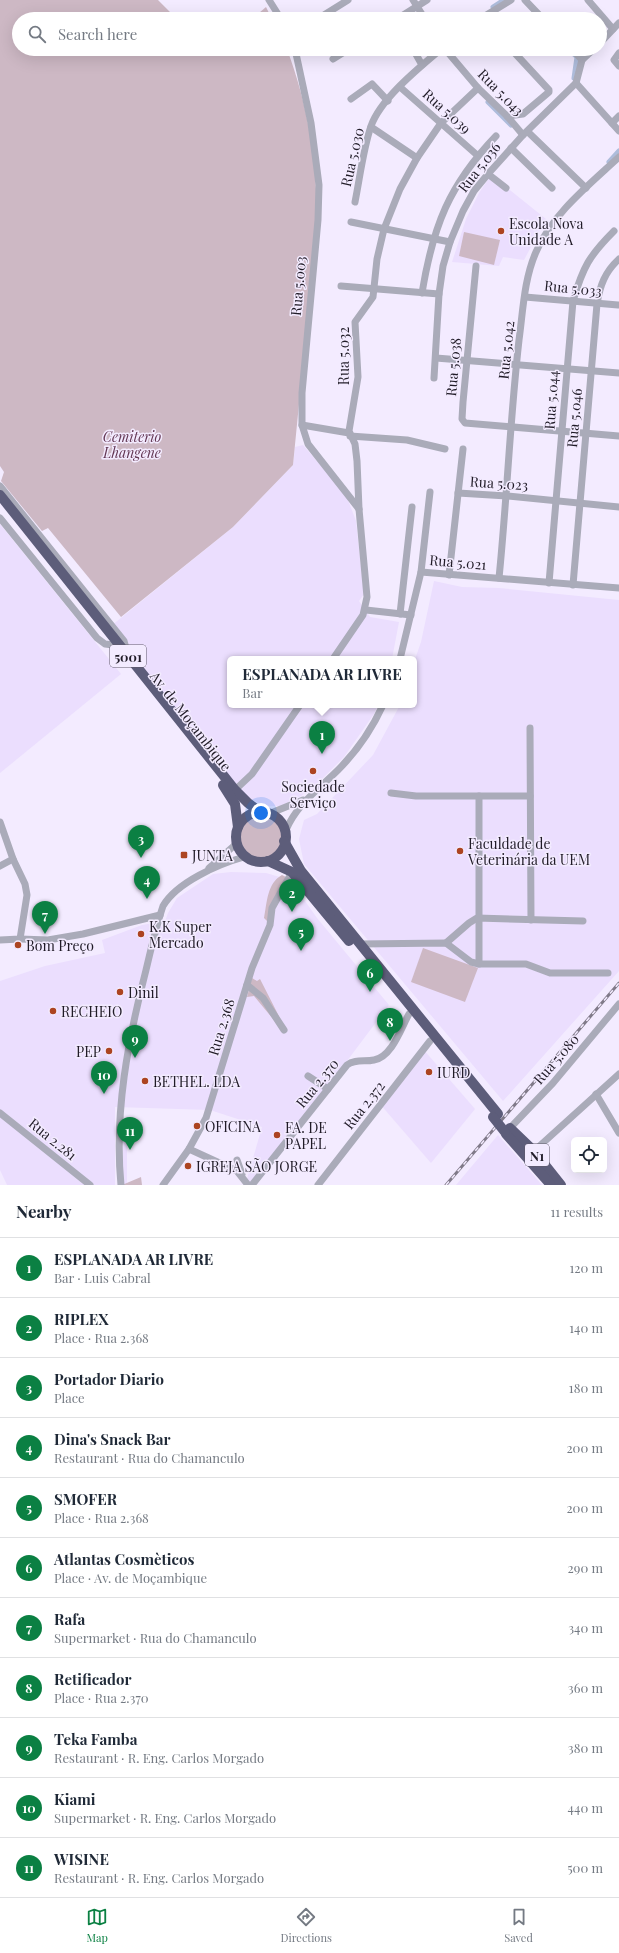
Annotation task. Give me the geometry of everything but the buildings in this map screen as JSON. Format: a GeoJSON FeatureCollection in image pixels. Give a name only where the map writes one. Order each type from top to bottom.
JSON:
{"type":"FeatureCollection","features":[{"type":"Feature","properties":{"kind":"highway","name":"Av. de Moçambique"},"geometry":{"type":"LineString","coordinates":[[0,495],[235,790],[260,812]]}},
{"type":"Feature","properties":{"kind":"highway","name":"Av. de Moçambique"},"geometry":{"type":"LineString","coordinates":[[0,505],[173,719],[229,793],[234,804],[238,827]]}},
{"type":"Feature","properties":{"kind":"highway"},"geometry":{"type":"LineString","coordinates":[[268,861],[279,854],[284,841],[286,830],[281,819],[271,813],[260,812],[247,816],[238,827],[235,835],[236,844],[244,857],[251,861],[268,861],[292,872],[430,1041]]}},
{"type":"Feature","properties":{"kind":"highway","name":"N1"},"geometry":{"type":"LineString","coordinates":[[284,841],[298,867],[551,1185]]}},
{"type":"Feature","properties":{"kind":"highway","name":"N1"},"geometry":{"type":"LineString","coordinates":[[430,1041],[495,1115]]}},
{"type":"Feature","properties":{"kind":"highway","name":"N1"},"geometry":{"type":"LineString","coordinates":[[507,1130],[534,1151],[561,1185]]}},
{"type":"Feature","properties":{"kind":"street"},"geometry":{"type":"LineString","coordinates":[[268,0],[276,12]]}},
{"type":"Feature","properties":{"kind":"street"},"geometry":{"type":"LineString","coordinates":[[329,12],[348,0]]}},
{"type":"Feature","properties":{"kind":"street"},"geometry":{"type":"LineString","coordinates":[[405,12],[415,3],[427,0]]}},
{"type":"Feature","properties":{"kind":"street"},"geometry":{"type":"LineString","coordinates":[[493,12],[511,0]]}},
{"type":"Feature","properties":{"kind":"street"},"geometry":{"type":"LineString","coordinates":[[525,0],[536,12]]}},
{"type":"Feature","properties":{"kind":"street"},"geometry":{"type":"LineString","coordinates":[[588,0],[598,12]]}},
{"type":"Feature","properties":{"kind":"street"},"geometry":{"type":"LineString","coordinates":[[415,3],[421,12]]}},
{"type":"Feature","properties":{"kind":"street"},"geometry":{"type":"LineString","coordinates":[[607,22],[613,29]]}},
{"type":"Feature","properties":{"kind":"street"},"geometry":{"type":"LineString","coordinates":[[607,35],[619,23]]}},
{"type":"Feature","properties":{"kind":"street"},"geometry":{"type":"LineString","coordinates":[[619,53],[614,60],[619,66]]}},
{"type":"Feature","properties":{"kind":"street","name":"Rua 5.003"},"geometry":{"type":"LineString","coordinates":[[296,56],[312,130],[319,185],[318,220],[302,393],[302,425],[308,444],[359,509]]}},
{"type":"Feature","properties":{"kind":"street"},"geometry":{"type":"LineString","coordinates":[[333,59],[338,56]]}},
{"type":"Feature","properties":{"kind":"street"},"geometry":{"type":"LineString","coordinates":[[417,56],[422,65]]}},
{"type":"Feature","properties":{"kind":"street","name":"Rua 5.030"},"geometry":{"type":"LineString","coordinates":[[355,202],[371,127],[388,101],[400,87],[433,56]]}},
{"type":"Feature","properties":{"kind":"street","name":"Rua 5.043"},"geometry":{"type":"LineString","coordinates":[[451,56],[478,88],[586,188]]}},
{"type":"Feature","properties":{"kind":"street"},"geometry":{"type":"LineString","coordinates":[[507,116],[523,114],[549,92],[549,90],[517,56]]}},
{"type":"Feature","properties":{"kind":"street"},"geometry":{"type":"LineString","coordinates":[[578,56],[582,60],[586,56]]}},
{"type":"Feature","properties":{"kind":"street","name":"Rua 5.036"},"geometry":{"type":"LineString","coordinates":[[434,378],[439,294],[450,242],[463,210],[474,191],[511,148],[576,83],[582,60]]}},
{"type":"Feature","properties":{"kind":"street"},"geometry":{"type":"LineString","coordinates":[[576,83],[619,131]]}},
{"type":"Feature","properties":{"kind":"street"},"geometry":{"type":"LineString","coordinates":[[350,99],[372,84],[388,101]]}},
{"type":"Feature","properties":{"kind":"street","name":"Rua 5.039"},"geometry":{"type":"LineString","coordinates":[[400,87],[477,155]]}},
{"type":"Feature","properties":{"kind":"street","name":"Rua 5.032"},"geometry":{"type":"LineString","coordinates":[[366,610],[367,584],[359,509],[357,461],[355,444],[349,435],[358,377],[355,322],[370,303],[384,229],[400,189],[416,158],[441,123],[478,88]]}},
{"type":"Feature","properties":{"kind":"street"},"geometry":{"type":"LineString","coordinates":[[612,123],[619,116]]}},
{"type":"Feature","properties":{"kind":"street"},"geometry":{"type":"LineString","coordinates":[[371,127],[416,158]]}},
{"type":"Feature","properties":{"kind":"street"},"geometry":{"type":"LineString","coordinates":[[422,293],[433,238],[458,183],[477,155],[496,136]]}},
{"type":"Feature","properties":{"kind":"street"},"geometry":{"type":"LineString","coordinates":[[511,148],[552,188]]}},
{"type":"Feature","properties":{"kind":"street","name":"Rua 5.042"},"geometry":{"type":"LineString","coordinates":[[499,578],[507,496],[516,365],[528,274],[533,259],[546,234],[564,211],[619,156]]}},
{"type":"Feature","properties":{"kind":"street"},"geometry":{"type":"LineString","coordinates":[[488,174],[506,188]]}},
{"type":"Feature","properties":{"kind":"street"},"geometry":{"type":"LineString","coordinates":[[351,222],[450,242]]}},
{"type":"Feature","properties":{"kind":"street","name":"Rua 5.044"},"geometry":{"type":"LineString","coordinates":[[550,583],[566,369],[573,301],[580,277],[588,260],[614,231]]}},
{"type":"Feature","properties":{"kind":"street","name":"Rua 5.046"},"geometry":{"type":"LineString","coordinates":[[573,585],[597,304],[600,286],[604,277],[619,259]]}},
{"type":"Feature","properties":{"kind":"street","name":"Rua 5.038"},"geometry":{"type":"LineString","coordinates":[[476,266],[463,421],[467,424],[512,428]]}},
{"type":"Feature","properties":{"kind":"street"},"geometry":{"type":"LineString","coordinates":[[341,286],[373,290],[439,294]]}},
{"type":"Feature","properties":{"kind":"street","name":"Rua 5.033"},"geometry":{"type":"LineString","coordinates":[[525,296],[618,305]]}},
{"type":"Feature","properties":{"kind":"street"},"geometry":{"type":"LineString","coordinates":[[436,358],[619,374]]}},
{"type":"Feature","properties":{"kind":"street"},"geometry":{"type":"LineString","coordinates":[[302,425],[349,435],[402,440],[445,449]]}},
{"type":"Feature","properties":{"kind":"street"},"geometry":{"type":"LineString","coordinates":[[512,428],[619,436]]}},
{"type":"Feature","properties":{"kind":"street"},"geometry":{"type":"LineString","coordinates":[[458,493],[463,449]]}},
{"type":"Feature","properties":{"kind":"street"},"geometry":{"type":"LineString","coordinates":[[0,486],[124,641],[127,654]]}},
{"type":"Feature","properties":{"kind":"street"},"geometry":{"type":"LineString","coordinates":[[421,572],[430,492]]}},
{"type":"Feature","properties":{"kind":"street","name":"Rua 5.023"},"geometry":{"type":"LineString","coordinates":[[449,575],[458,493],[507,496],[619,507]]}},
{"type":"Feature","properties":{"kind":"street"},"geometry":{"type":"LineString","coordinates":[[400,614],[412,507]]}},
{"type":"Feature","properties":{"kind":"street"},"geometry":{"type":"LineString","coordinates":[[0,518],[97,638],[105,644],[113,645]]}},
{"type":"Feature","properties":{"kind":"street","name":"Rua 5.021"},"geometry":{"type":"LineString","coordinates":[[401,656],[421,572],[619,588]]}},
{"type":"Feature","properties":{"kind":"street"},"geometry":{"type":"LineString","coordinates":[[334,656],[366,610],[411,615]]}},
{"type":"Feature","properties":{"kind":"street"},"geometry":{"type":"LineString","coordinates":[[235,790],[252,774],[298,708]]}},
{"type":"Feature","properties":{"kind":"street"},"geometry":{"type":"LineString","coordinates":[[286,830],[296,809],[339,770],[359,745],[381,708]]}},
{"type":"Feature","properties":{"kind":"street"},"geometry":{"type":"LineString","coordinates":[[530,728],[531,920]]}},
{"type":"Feature","properties":{"kind":"street"},"geometry":{"type":"LineString","coordinates":[[391,793],[416,796],[530,796]]}},
{"type":"Feature","properties":{"kind":"street"},"geometry":{"type":"LineString","coordinates":[[271,813],[293,805],[310,795]]}},
{"type":"Feature","properties":{"kind":"street"},"geometry":{"type":"LineString","coordinates":[[479,796],[477,918],[479,964]]}},
{"type":"Feature","properties":{"kind":"street"},"geometry":{"type":"LineString","coordinates":[[0,822],[13,859],[25,884],[27,895],[18,939]]}},
{"type":"Feature","properties":{"kind":"street"},"geometry":{"type":"LineString","coordinates":[[121,1185],[119,1167],[120,1116],[131,1028],[163,906],[172,894],[203,874],[236,844]]}},
{"type":"Feature","properties":{"kind":"street"},"geometry":{"type":"LineString","coordinates":[[203,874],[244,857]]}},
{"type":"Feature","properties":{"kind":"street"},"geometry":{"type":"LineString","coordinates":[[0,866],[13,859]]}},
{"type":"Feature","properties":{"kind":"street","name":"Rua 2.368"},"geometry":{"type":"LineString","coordinates":[[163,1185],[189,1149],[210,1108],[247,985],[270,925],[272,908],[292,872]]}},
{"type":"Feature","properties":{"kind":"street"},"geometry":{"type":"LineString","coordinates":[[0,940],[48,940],[84,934],[160,915]]}},
{"type":"Feature","properties":{"kind":"street"},"geometry":{"type":"LineString","coordinates":[[446,943],[477,918],[583,921]]}},
{"type":"Feature","properties":{"kind":"street"},"geometry":{"type":"LineString","coordinates":[[360,944],[446,943],[471,962],[479,964],[526,964],[550,973],[608,973]]}},
{"type":"Feature","properties":{"kind":"street"},"geometry":{"type":"LineString","coordinates":[[247,985],[262,998],[284,1030]]}},
{"type":"Feature","properties":{"kind":"street","name":"Rua 5.080"},"geometry":{"type":"LineString","coordinates":[[507,1130],[553,1083],[619,1004]]}},
{"type":"Feature","properties":{"kind":"street","name":"Rua 2.370"},"geometry":{"type":"LineString","coordinates":[[252,1185],[350,1063],[381,1058],[388,1051],[409,1014]]}},
{"type":"Feature","properties":{"kind":"street","name":"Rua 2.372"},"geometry":{"type":"LineString","coordinates":[[318,1185],[430,1041]]}},
{"type":"Feature","properties":{"kind":"street"},"geometry":{"type":"LineString","coordinates":[[534,1151],[619,1074]]}},
{"type":"Feature","properties":{"kind":"street"},"geometry":{"type":"LineString","coordinates":[[308,1076],[322,1083],[328,1089]]}},
{"type":"Feature","properties":{"kind":"street"},"geometry":{"type":"LineString","coordinates":[[596,1094],[619,1132]]}},
{"type":"Feature","properties":{"kind":"street","name":"Rua 2.281"},"geometry":{"type":"LineString","coordinates":[[0,1113],[90,1185]]}},
{"type":"Feature","properties":{"kind":"street"},"geometry":{"type":"LineString","coordinates":[[189,1149],[237,1171],[244,1178]]}},
{"type":"Feature","properties":{"kind":"street"},"geometry":{"type":"LineString","coordinates":[[238,1160],[248,1185]]}},
{"type":"Feature","properties":{"kind":"shaded area","name":"Escola Nova Unidade A"},"geometry":{"type":"Polygon","coordinates":[[[491,175],[546,219],[524,260],[503,257],[499,266],[452,262],[466,219],[479,193],[491,175]]]}},
{"type":"Feature","properties":{"kind":"shaded area"},"geometry":{"type":"Polygon","coordinates":[[[303,445],[335,482],[348,500],[356,521],[364,594],[359,601],[370,617],[399,622],[393,656],[227,656],[227,708],[377,708],[344,757],[318,783],[301,796],[281,806],[264,806],[251,799],[234,784],[111,626],[233,527],[293,465],[295,447],[303,445]]]}},
{"type":"Feature","properties":{"kind":"shaded area"},"geometry":{"type":"Polygon","coordinates":[[[0,524],[121,674],[0,773],[0,524]]]}},
{"type":"Feature","properties":{"kind":"shaded area","name":"Faculdade de Veterinária da UEM"},"geometry":{"type":"Polygon","coordinates":[[[434,581],[462,587],[499,588],[619,600],[619,971],[503,1101],[304,864],[299,839],[304,820],[317,814],[373,755],[398,708],[417,708],[416,656],[421,642],[434,581]]]}},
{"type":"Feature","properties":{"kind":"shaded area"},"geometry":{"type":"Polygon","coordinates":[[[231,872],[266,873],[283,878],[293,884],[317,918],[389,1005],[332,1081],[250,1183],[247,1179],[262,1127],[210,1110],[115,1107],[115,1185],[7,1185],[0,1170],[0,981],[45,966],[105,953],[102,940],[142,925],[148,924],[163,927],[168,913],[177,898],[213,874],[231,872]]]}},
{"type":"Feature","properties":{"kind":"shaded area"},"geometry":{"type":"Polygon","coordinates":[[[423,1049],[475,1109],[431,1163],[380,1104],[423,1049]]]}},
{"type":"Feature","properties":{"kind":"shaded area"},"geometry":{"type":"Polygon","coordinates":[[[123,1126],[130,1127],[127,1145],[127,1184],[123,1184],[123,1126]]]}},
{"type":"Feature","properties":{"kind":"shaded area"},"geometry":{"type":"Polygon","coordinates":[[[498,1135],[542,1185],[456,1185],[498,1135]]]}},
{"type":"Feature","properties":{"kind":"green space","name":"Cemiterio Lhangene"},"geometry":{"type":"Polygon","coordinates":[[[0,0],[158,0],[170,12],[12,12],[12,56],[289,56],[306,112],[313,155],[317,198],[317,221],[293,465],[233,527],[121,617],[48,528],[42,531],[1,481],[4,472],[0,466],[0,0]]]}},
{"type":"Feature","properties":{"kind":"green space"},"geometry":{"type":"Polygon","coordinates":[[[266,7],[268,12],[260,12],[266,7]]]}},
{"type":"Feature","properties":{"kind":"green space"},"geometry":{"type":"Polygon","coordinates":[[[464,232],[500,240],[494,265],[459,256],[464,232]]]}},
{"type":"Feature","properties":{"kind":"green space"},"geometry":{"type":"Polygon","coordinates":[[[263,811],[272,813],[280,818],[285,826],[287,835],[285,844],[280,852],[272,857],[263,859],[254,857],[246,852],[241,844],[239,835],[241,826],[246,818],[254,813],[263,811]]]}},
{"type":"Feature","properties":{"kind":"green space"},"geometry":{"type":"Polygon","coordinates":[[[282,875],[290,879],[268,922],[264,918],[268,894],[273,883],[282,875]]]}},
{"type":"Feature","properties":{"kind":"green space"},"geometry":{"type":"Polygon","coordinates":[[[423,948],[478,968],[465,1002],[411,982],[423,948]]]}},
{"type":"Feature","properties":{"kind":"green space"},"geometry":{"type":"Polygon","coordinates":[[[252,978],[257,981],[260,979],[285,1028],[278,1025],[254,996],[247,997],[252,978]]]}},
{"type":"Feature","properties":{"kind":"green space"},"geometry":{"type":"Polygon","coordinates":[[[141,1177],[142,1185],[122,1185],[141,1177]]]}},
{"type":"Feature","properties":{"kind":"waterway"},"geometry":{"type":"LineString","coordinates":[[493,7],[504,0]]}},
{"type":"Feature","properties":{"kind":"waterway"},"geometry":{"type":"LineString","coordinates":[[574,78],[577,57],[576,56]]}},
{"type":"Feature","properties":{"kind":"waterway"},"geometry":{"type":"LineString","coordinates":[[488,102],[511,125]]}},
{"type":"Feature","properties":{"kind":"waterway"},"geometry":{"type":"LineString","coordinates":[[609,162],[619,151]]}},
{"type":"Feature","properties":{"kind":"railway"},"geometry":{"type":"LineString","coordinates":[[446,1185],[619,983]]}},
{"type":"Feature","properties":{"kind":"place","name":"Escola Nova Unidade A"},"geometry":{"type":"Point","coordinates":[501,231]}},
{"type":"Feature","properties":{"kind":"place","name":"ESPLANADA AR LIVRE"},"geometry":{"type":"Point","coordinates":[322,754]}},
{"type":"Feature","properties":{"kind":"place","name":"Sociedade Serviço"},"geometry":{"type":"Point","coordinates":[313,771]}},
{"type":"Feature","properties":{"kind":"place","name":"Faculdade de Veterinária da UEM"},"geometry":{"type":"Point","coordinates":[460,851]}},
{"type":"Feature","properties":{"kind":"place","name":"JUNTA"},"geometry":{"type":"Point","coordinates":[184,855]}},
{"type":"Feature","properties":{"kind":"place","name":"Portador Diario"},"geometry":{"type":"Point","coordinates":[141,858]}},
{"type":"Feature","properties":{"kind":"place","name":"Dina's Snack Bar"},"geometry":{"type":"Point","coordinates":[147,899]}},
{"type":"Feature","properties":{"kind":"place","name":"RIPLEX"},"geometry":{"type":"Point","coordinates":[292,912]}},
{"type":"Feature","properties":{"kind":"place","name":"Rafa"},"geometry":{"type":"Point","coordinates":[45,934]}},
{"type":"Feature","properties":{"kind":"place","name":"K.K Super Mercado"},"geometry":{"type":"Point","coordinates":[141,934]}},
{"type":"Feature","properties":{"kind":"place","name":"Bom Preço"},"geometry":{"type":"Point","coordinates":[18,945]}},
{"type":"Feature","properties":{"kind":"place","name":"SMOFER"},"geometry":{"type":"Point","coordinates":[301,951]}},
{"type":"Feature","properties":{"kind":"place","name":"Dinil"},"geometry":{"type":"Point","coordinates":[120,992]}},
{"type":"Feature","properties":{"kind":"place","name":"Atlantas Cosmèticos"},"geometry":{"type":"Point","coordinates":[370,992]}},
{"type":"Feature","properties":{"kind":"place","name":"RECHEIO"},"geometry":{"type":"Point","coordinates":[53,1011]}},
{"type":"Feature","properties":{"kind":"place","name":"Retificador"},"geometry":{"type":"Point","coordinates":[390,1041]}},
{"type":"Feature","properties":{"kind":"place","name":"PEP"},"geometry":{"type":"Point","coordinates":[109,1051]}},
{"type":"Feature","properties":{"kind":"place","name":"Teka Famba"},"geometry":{"type":"Point","coordinates":[135,1058]}},
{"type":"Feature","properties":{"kind":"place","name":"IURD"},"geometry":{"type":"Point","coordinates":[429,1072]}},
{"type":"Feature","properties":{"kind":"place","name":"BETHEL. LDA"},"geometry":{"type":"Point","coordinates":[145,1081]}},
{"type":"Feature","properties":{"kind":"place","name":"Kiami"},"geometry":{"type":"Point","coordinates":[104,1094]}},
{"type":"Feature","properties":{"kind":"place","name":"OFICINA"},"geometry":{"type":"Point","coordinates":[197,1126]}},
{"type":"Feature","properties":{"kind":"place","name":"FA. DE PAPEL"},"geometry":{"type":"Point","coordinates":[277,1135]}},
{"type":"Feature","properties":{"kind":"place","name":"WISINE"},"geometry":{"type":"Point","coordinates":[130,1150]}},
{"type":"Feature","properties":{"kind":"place","name":"IGREJA SÃO JORGE"},"geometry":{"type":"Point","coordinates":[188,1166]}}]}
